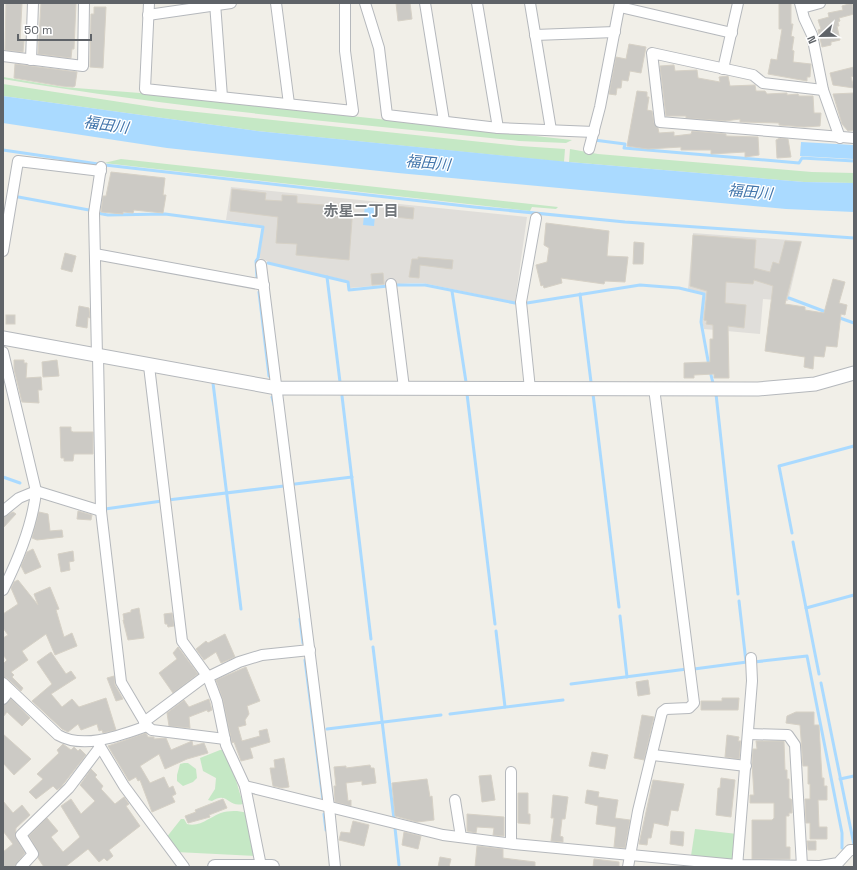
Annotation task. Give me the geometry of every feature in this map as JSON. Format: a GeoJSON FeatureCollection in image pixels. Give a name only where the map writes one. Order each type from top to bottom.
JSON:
{"type":"FeatureCollection","features":[{"type":"Feature","properties":{"kind":"main road"},"geometry":{"type":"LineString","coordinates":[[215,867],[260,866]]}},
{"type":"Feature","properties":{"kind":"street"},"geometry":{"type":"LineString","coordinates":[[31,60],[33,3]]}},
{"type":"Feature","properties":{"kind":"street"},"geometry":{"type":"LineString","coordinates":[[3,56],[82,66],[84,3]]}},
{"type":"Feature","properties":{"kind":"street"},"geometry":{"type":"LineString","coordinates":[[149,3],[145,89],[353,111],[345,51],[345,3]]}},
{"type":"Feature","properties":{"kind":"street"},"geometry":{"type":"LineString","coordinates":[[148,15],[215,4],[231,3]]}},
{"type":"Feature","properties":{"kind":"street"},"geometry":{"type":"LineString","coordinates":[[276,3],[289,104]]}},
{"type":"Feature","properties":{"kind":"street"},"geometry":{"type":"LineString","coordinates":[[365,3],[379,48],[387,115],[498,128],[594,132]]}},
{"type":"Feature","properties":{"kind":"street"},"geometry":{"type":"LineString","coordinates":[[425,3],[444,121]]}},
{"type":"Feature","properties":{"kind":"street"},"geometry":{"type":"LineString","coordinates":[[477,3],[498,128]]}},
{"type":"Feature","properties":{"kind":"street"},"geometry":{"type":"LineString","coordinates":[[530,3],[551,130]]}},
{"type":"Feature","properties":{"kind":"street"},"geometry":{"type":"LineString","coordinates":[[724,69],[738,3]]}},
{"type":"Feature","properties":{"kind":"street"},"geometry":{"type":"LineString","coordinates":[[820,3],[801,6],[804,18],[812,35],[823,90],[840,138]]}},
{"type":"Feature","properties":{"kind":"street"},"geometry":{"type":"LineString","coordinates":[[215,4],[222,97]]}},
{"type":"Feature","properties":{"kind":"street"},"geometry":{"type":"LineString","coordinates":[[589,149],[594,132],[620,5],[732,33]]}},
{"type":"Feature","properties":{"kind":"street"},"geometry":{"type":"LineString","coordinates":[[536,35],[615,32]]}},
{"type":"Feature","properties":{"kind":"street"},"geometry":{"type":"LineString","coordinates":[[823,90],[763,83],[753,75],[652,53],[660,122],[854,138]]}},
{"type":"Feature","properties":{"kind":"street"},"geometry":{"type":"LineString","coordinates":[[3,252],[18,161],[101,169],[94,213],[101,511],[121,682],[145,724],[152,730],[225,739]]}},
{"type":"Feature","properties":{"kind":"street"},"geometry":{"type":"LineString","coordinates":[[530,389],[521,302],[536,218]]}},
{"type":"Feature","properties":{"kind":"street"},"geometry":{"type":"LineString","coordinates":[[95,254],[264,284]]}},
{"type":"Feature","properties":{"kind":"street"},"geometry":{"type":"LineString","coordinates":[[262,264],[310,650],[335,867]]}},
{"type":"Feature","properties":{"kind":"street"},"geometry":{"type":"LineString","coordinates":[[391,284],[404,388]]}},
{"type":"Feature","properties":{"kind":"street"},"geometry":{"type":"LineString","coordinates":[[3,338],[148,366],[278,388],[758,389],[815,384],[854,373]]}},
{"type":"Feature","properties":{"kind":"street"},"geometry":{"type":"LineString","coordinates":[[3,352],[36,491],[35,503],[26,532],[3,590]]}},
{"type":"Feature","properties":{"kind":"street"},"geometry":{"type":"LineString","coordinates":[[148,366],[182,641],[208,676],[217,701],[225,739],[245,786],[260,866]]}},
{"type":"Feature","properties":{"kind":"street"},"geometry":{"type":"LineString","coordinates":[[628,867],[638,811],[653,755],[662,712],[666,709],[689,708],[694,704],[654,388]]}},
{"type":"Feature","properties":{"kind":"street"},"geometry":{"type":"LineString","coordinates":[[3,511],[19,498],[36,491],[101,511]]}},
{"type":"Feature","properties":{"kind":"street"},"geometry":{"type":"LineString","coordinates":[[21,867],[32,854],[21,835],[69,788],[99,744],[145,724],[208,676],[239,662],[262,655],[310,650]]}},
{"type":"Feature","properties":{"kind":"street"},"geometry":{"type":"LineString","coordinates":[[737,866],[752,681],[751,658]]}},
{"type":"Feature","properties":{"kind":"street"},"geometry":{"type":"LineString","coordinates":[[3,683],[64,739],[99,744]]}},
{"type":"Feature","properties":{"kind":"street"},"geometry":{"type":"LineString","coordinates":[[3,698],[10,690]]}},
{"type":"Feature","properties":{"kind":"street"},"geometry":{"type":"LineString","coordinates":[[748,734],[788,735],[795,745],[802,866]]}},
{"type":"Feature","properties":{"kind":"street"},"geometry":{"type":"LineString","coordinates":[[99,744],[124,786],[184,867]]}},
{"type":"Feature","properties":{"kind":"street"},"geometry":{"type":"LineString","coordinates":[[653,755],[746,766]]}},
{"type":"Feature","properties":{"kind":"street"},"geometry":{"type":"LineString","coordinates":[[510,772],[511,843]]}},
{"type":"Feature","properties":{"kind":"street"},"geometry":{"type":"LineString","coordinates":[[245,786],[443,835],[511,843],[737,866],[820,867],[838,863],[850,850],[854,850]]}},
{"type":"Feature","properties":{"kind":"street"},"geometry":{"type":"LineString","coordinates":[[455,800],[461,837]]}},
{"type":"Feature","properties":{"kind":"shaded area"},"geometry":{"type":"Polygon","coordinates":[[[231,187],[527,217],[515,302],[423,283],[349,288],[349,281],[274,264],[259,258],[264,226],[226,220],[231,187]]]}},
{"type":"Feature","properties":{"kind":"shaded area"},"geometry":{"type":"Polygon","coordinates":[[[693,233],[802,241],[788,301],[763,299],[760,334],[704,329],[702,322],[705,293],[688,289],[693,233]]]}},
{"type":"Feature","properties":{"kind":"green space"},"geometry":{"type":"Polygon","coordinates":[[[3,77],[63,87],[140,93],[572,140],[566,143],[519,141],[196,107],[67,89],[3,79],[3,77]]]}},
{"type":"Feature","properties":{"kind":"green space"},"geometry":{"type":"Polygon","coordinates":[[[3,84],[159,108],[520,146],[565,149],[564,162],[257,131],[3,96],[3,84]]]}},
{"type":"Feature","properties":{"kind":"green space"},"geometry":{"type":"Polygon","coordinates":[[[570,149],[598,154],[812,172],[854,173],[854,183],[804,182],[569,162],[570,149]]]}},
{"type":"Feature","properties":{"kind":"green space"},"geometry":{"type":"Polygon","coordinates":[[[121,159],[558,207],[556,209],[532,207],[530,211],[104,163],[121,159]]]}},
{"type":"Feature","properties":{"kind":"green space"},"geometry":{"type":"Polygon","coordinates":[[[223,750],[235,777],[243,804],[234,804],[221,798],[217,798],[212,801],[208,800],[215,789],[216,778],[203,771],[200,758],[223,750]]]}},
{"type":"Feature","properties":{"kind":"green space"},"geometry":{"type":"Polygon","coordinates":[[[188,763],[196,769],[197,778],[193,782],[183,786],[177,781],[177,775],[180,764],[188,763]]]}},
{"type":"Feature","properties":{"kind":"green space"},"geometry":{"type":"Polygon","coordinates":[[[237,811],[249,813],[257,856],[176,852],[166,838],[181,819],[184,819],[187,824],[192,825],[201,823],[224,812],[237,811]]]}},
{"type":"Feature","properties":{"kind":"green space"},"geometry":{"type":"Polygon","coordinates":[[[695,829],[737,834],[734,856],[731,860],[691,856],[695,829]]]}},
{"type":"Feature","properties":{"kind":"water","name":"福田川"},"geometry":{"type":"Polygon","coordinates":[[[3,96],[257,131],[569,162],[804,182],[854,183],[854,212],[786,209],[398,173],[167,148],[3,123],[3,96]]]}},
{"type":"Feature","properties":{"kind":"water"},"geometry":{"type":"Polygon","coordinates":[[[801,142],[854,145],[854,159],[800,156],[801,142]]]}},
{"type":"Feature","properties":{"kind":"water"},"geometry":{"type":"Polygon","coordinates":[[[365,205],[376,206],[374,226],[363,225],[365,205]]]}},
{"type":"Feature","properties":{"kind":"building"},"geometry":{"type":"Polygon","coordinates":[[[6,3],[22,3],[20,41],[24,41],[23,52],[5,50],[6,3]]]}},
{"type":"Feature","properties":{"kind":"building"},"geometry":{"type":"Polygon","coordinates":[[[41,3],[76,3],[74,49],[72,49],[71,58],[38,54],[41,3]]]}},
{"type":"Feature","properties":{"kind":"building"},"geometry":{"type":"Polygon","coordinates":[[[396,3],[410,3],[412,19],[398,21],[396,3]]]}},
{"type":"Feature","properties":{"kind":"building"},"geometry":{"type":"Polygon","coordinates":[[[779,3],[791,3],[791,24],[793,24],[791,36],[794,37],[792,50],[794,51],[793,62],[811,64],[810,77],[807,77],[807,81],[768,74],[771,59],[777,60],[782,29],[779,29],[779,3]]]}},
{"type":"Feature","properties":{"kind":"building"},"geometry":{"type":"Polygon","coordinates":[[[852,3],[854,14],[839,18],[839,26],[837,26],[840,40],[831,42],[831,45],[822,47],[818,30],[821,29],[818,20],[829,17],[828,13],[843,10],[842,6],[852,3]]]}},
{"type":"Feature","properties":{"kind":"building"},"geometry":{"type":"Polygon","coordinates":[[[94,7],[106,7],[103,68],[90,67],[91,14],[94,14],[94,7]]]}},
{"type":"Feature","properties":{"kind":"building"},"geometry":{"type":"Polygon","coordinates":[[[629,44],[646,47],[641,73],[630,71],[628,81],[622,80],[621,88],[617,88],[616,95],[609,94],[616,57],[626,59],[629,44]]]}},
{"type":"Feature","properties":{"kind":"building"},"geometry":{"type":"Polygon","coordinates":[[[15,64],[77,72],[75,86],[61,86],[14,78],[15,64]]]}},
{"type":"Feature","properties":{"kind":"building"},"geometry":{"type":"Polygon","coordinates":[[[674,65],[675,71],[697,70],[698,78],[720,82],[719,77],[728,76],[730,86],[755,85],[756,91],[765,91],[767,94],[787,93],[787,95],[798,94],[799,96],[813,96],[814,113],[821,113],[820,126],[804,127],[779,125],[779,123],[740,122],[740,119],[725,121],[686,118],[686,116],[666,116],[660,66],[674,65]]]}},
{"type":"Feature","properties":{"kind":"building"},"geometry":{"type":"Polygon","coordinates":[[[854,67],[854,76],[851,77],[854,88],[833,85],[830,73],[854,67]]]}},
{"type":"Feature","properties":{"kind":"building"},"geometry":{"type":"Polygon","coordinates":[[[637,91],[647,92],[647,97],[649,97],[647,110],[652,111],[654,123],[658,128],[659,133],[674,132],[674,136],[691,134],[692,131],[726,134],[726,136],[758,137],[759,155],[745,157],[745,152],[711,154],[711,150],[681,150],[681,147],[648,149],[627,146],[637,91]]]}},
{"type":"Feature","properties":{"kind":"building"},"geometry":{"type":"Polygon","coordinates":[[[854,93],[854,130],[848,131],[842,124],[833,94],[854,93]]]}},
{"type":"Feature","properties":{"kind":"building"},"geometry":{"type":"Polygon","coordinates":[[[780,138],[788,139],[791,157],[777,158],[776,140],[780,138]]]}},
{"type":"Feature","properties":{"kind":"building"},"geometry":{"type":"Polygon","coordinates":[[[111,172],[165,178],[163,195],[166,195],[163,213],[134,210],[133,213],[123,212],[123,214],[101,212],[103,196],[106,196],[111,172]]]}},
{"type":"Feature","properties":{"kind":"building"},"geometry":{"type":"Polygon","coordinates":[[[232,189],[266,193],[265,200],[282,201],[282,195],[297,196],[297,203],[353,207],[349,260],[296,255],[297,244],[276,243],[278,217],[230,211],[232,189]]]}},
{"type":"Feature","properties":{"kind":"building"},"geometry":{"type":"Polygon","coordinates":[[[396,206],[414,208],[413,219],[395,217],[396,206]]]}},
{"type":"Feature","properties":{"kind":"building"},"geometry":{"type":"Polygon","coordinates":[[[546,223],[609,231],[607,256],[628,257],[625,282],[605,281],[604,284],[561,278],[562,283],[544,288],[543,285],[541,286],[536,265],[547,262],[549,248],[544,245],[546,223]]]}},
{"type":"Feature","properties":{"kind":"building"},"geometry":{"type":"Polygon","coordinates":[[[693,235],[756,240],[754,268],[770,272],[773,262],[779,264],[785,241],[801,242],[785,304],[805,307],[805,310],[824,313],[833,279],[845,282],[839,303],[847,305],[845,315],[841,314],[837,347],[826,346],[824,357],[814,356],[813,369],[804,367],[805,357],[765,351],[773,286],[754,280],[753,284],[726,282],[725,303],[746,305],[744,328],[728,326],[729,378],[714,378],[714,374],[694,375],[694,378],[684,378],[684,363],[710,362],[710,339],[713,339],[713,325],[706,324],[707,321],[704,320],[707,291],[690,286],[693,235]]]}},
{"type":"Feature","properties":{"kind":"building"},"geometry":{"type":"Polygon","coordinates":[[[634,242],[644,243],[643,264],[633,264],[634,242]]]}},
{"type":"Feature","properties":{"kind":"building"},"geometry":{"type":"Polygon","coordinates":[[[65,253],[76,256],[72,272],[61,269],[65,253]]]}},
{"type":"Feature","properties":{"kind":"building"},"geometry":{"type":"Polygon","coordinates":[[[418,257],[453,260],[452,269],[420,265],[419,278],[409,277],[412,259],[418,259],[418,257]]]}},
{"type":"Feature","properties":{"kind":"building"},"geometry":{"type":"Polygon","coordinates":[[[383,273],[384,284],[372,285],[371,274],[383,273]]]}},
{"type":"Feature","properties":{"kind":"building"},"geometry":{"type":"Polygon","coordinates":[[[79,306],[89,308],[90,318],[88,317],[87,328],[76,326],[79,306]]]}},
{"type":"Feature","properties":{"kind":"building"},"geometry":{"type":"Polygon","coordinates":[[[6,315],[15,315],[15,324],[6,324],[6,315]]]}},
{"type":"Feature","properties":{"kind":"building"},"geometry":{"type":"Polygon","coordinates":[[[14,360],[24,360],[24,363],[27,363],[26,378],[41,377],[42,390],[38,390],[39,403],[22,402],[14,369],[14,360]]]}},
{"type":"Feature","properties":{"kind":"building"},"geometry":{"type":"Polygon","coordinates":[[[57,360],[59,376],[43,377],[42,362],[57,360]]]}},
{"type":"Feature","properties":{"kind":"building"},"geometry":{"type":"Polygon","coordinates":[[[60,427],[71,427],[71,431],[73,432],[93,432],[93,454],[74,454],[73,461],[64,461],[64,458],[61,458],[60,427]]]}},
{"type":"Feature","properties":{"kind":"building"},"geometry":{"type":"Polygon","coordinates":[[[78,511],[92,515],[91,520],[77,519],[78,511]]]}},
{"type":"Feature","properties":{"kind":"building"},"geometry":{"type":"Polygon","coordinates":[[[13,512],[16,514],[3,528],[3,517],[13,512]]]}},
{"type":"Feature","properties":{"kind":"building"},"geometry":{"type":"Polygon","coordinates":[[[39,512],[48,514],[50,531],[62,530],[63,537],[37,540],[32,538],[39,512]]]}},
{"type":"Feature","properties":{"kind":"building"},"geometry":{"type":"Polygon","coordinates":[[[33,549],[41,567],[25,574],[21,566],[27,552],[33,549]]]}},
{"type":"Feature","properties":{"kind":"building"},"geometry":{"type":"Polygon","coordinates":[[[73,551],[74,561],[69,562],[70,570],[61,572],[58,554],[73,551]]]}},
{"type":"Feature","properties":{"kind":"building"},"geometry":{"type":"Polygon","coordinates":[[[18,580],[38,605],[34,594],[50,587],[59,609],[56,610],[64,637],[72,633],[77,646],[55,655],[46,634],[22,651],[28,660],[11,672],[14,675],[12,677],[23,688],[21,691],[7,678],[3,677],[3,664],[7,660],[3,655],[3,638],[8,635],[3,628],[3,614],[18,604],[11,588],[14,582],[18,580]]]}},
{"type":"Feature","properties":{"kind":"building"},"geometry":{"type":"Polygon","coordinates":[[[139,608],[144,638],[128,640],[123,614],[139,608]]]}},
{"type":"Feature","properties":{"kind":"building"},"geometry":{"type":"Polygon","coordinates":[[[172,613],[174,626],[168,627],[167,624],[165,624],[164,614],[172,613]]]}},
{"type":"Feature","properties":{"kind":"building"},"geometry":{"type":"Polygon","coordinates":[[[225,634],[235,657],[221,663],[216,652],[204,660],[196,649],[206,641],[208,643],[225,634]]]}},
{"type":"Feature","properties":{"kind":"building"},"geometry":{"type":"Polygon","coordinates":[[[178,647],[198,674],[173,693],[159,673],[177,659],[173,653],[178,647]]]}},
{"type":"Feature","properties":{"kind":"building"},"geometry":{"type":"Polygon","coordinates":[[[51,652],[66,674],[71,671],[76,678],[51,694],[62,707],[72,699],[79,707],[106,698],[116,730],[103,733],[102,730],[99,731],[97,724],[81,730],[78,724],[68,732],[62,729],[32,701],[52,684],[37,662],[51,652]]]}},
{"type":"Feature","properties":{"kind":"building"},"geometry":{"type":"Polygon","coordinates":[[[246,667],[260,701],[247,706],[249,714],[245,720],[246,725],[238,727],[242,741],[260,736],[259,731],[267,729],[270,742],[250,748],[253,758],[241,761],[234,742],[232,743],[223,700],[216,680],[246,667]]]}},
{"type":"Feature","properties":{"kind":"building"},"geometry":{"type":"Polygon","coordinates":[[[114,676],[115,685],[123,699],[116,701],[107,678],[114,676]]]}},
{"type":"Feature","properties":{"kind":"building"},"geometry":{"type":"Polygon","coordinates":[[[648,680],[650,694],[638,696],[636,682],[648,680]]]}},
{"type":"Feature","properties":{"kind":"building"},"geometry":{"type":"Polygon","coordinates":[[[722,698],[739,698],[738,710],[701,710],[701,701],[722,701],[722,698]]]}},
{"type":"Feature","properties":{"kind":"building"},"geometry":{"type":"Polygon","coordinates":[[[11,699],[30,718],[22,726],[7,712],[3,717],[3,705],[11,699]]]}},
{"type":"Feature","properties":{"kind":"building"},"geometry":{"type":"Polygon","coordinates":[[[209,699],[212,710],[208,712],[207,710],[189,717],[190,728],[169,726],[167,713],[184,700],[189,707],[209,699]]]}},
{"type":"Feature","properties":{"kind":"building"},"geometry":{"type":"Polygon","coordinates":[[[796,712],[814,712],[814,725],[819,725],[822,778],[824,778],[824,786],[827,786],[827,800],[818,800],[819,827],[827,827],[827,839],[810,839],[810,823],[806,823],[805,799],[810,799],[810,784],[808,784],[808,766],[803,766],[800,725],[786,723],[787,716],[796,712]]]}},
{"type":"Feature","properties":{"kind":"building"},"geometry":{"type":"Polygon","coordinates":[[[642,715],[654,717],[644,760],[634,758],[642,715]]]}},
{"type":"Feature","properties":{"kind":"building"},"geometry":{"type":"Polygon","coordinates":[[[146,733],[148,737],[154,737],[154,739],[166,738],[171,750],[192,741],[193,746],[204,743],[208,753],[187,759],[165,769],[159,754],[140,766],[150,783],[164,777],[169,788],[173,786],[176,794],[172,796],[175,802],[152,812],[140,780],[138,781],[136,777],[129,781],[108,746],[146,733]]]}},
{"type":"Feature","properties":{"kind":"building"},"geometry":{"type":"Polygon","coordinates":[[[3,734],[31,759],[14,775],[3,763],[3,734]]]}},
{"type":"Feature","properties":{"kind":"building"},"geometry":{"type":"Polygon","coordinates":[[[727,735],[739,737],[738,741],[741,741],[739,759],[725,757],[727,735]]]}},
{"type":"Feature","properties":{"kind":"building"},"geometry":{"type":"Polygon","coordinates":[[[756,741],[784,741],[785,770],[787,770],[787,779],[789,779],[789,798],[792,800],[792,813],[789,813],[789,816],[786,816],[786,847],[790,847],[790,859],[752,859],[752,820],[772,820],[774,818],[774,803],[750,803],[750,795],[754,795],[752,763],[753,749],[757,749],[756,741]]]}},
{"type":"Feature","properties":{"kind":"building"},"geometry":{"type":"Polygon","coordinates":[[[63,744],[71,750],[74,747],[78,751],[80,749],[86,755],[61,787],[57,790],[53,786],[36,799],[29,792],[43,779],[37,774],[59,753],[57,750],[63,744]]]}},
{"type":"Feature","properties":{"kind":"building"},"geometry":{"type":"Polygon","coordinates":[[[592,752],[608,755],[605,769],[589,766],[592,752]]]}},
{"type":"Feature","properties":{"kind":"building"},"geometry":{"type":"Polygon","coordinates":[[[284,758],[289,787],[282,788],[273,786],[270,768],[275,768],[274,760],[284,758]]]}},
{"type":"Feature","properties":{"kind":"building"},"geometry":{"type":"Polygon","coordinates":[[[370,765],[371,768],[374,768],[376,783],[362,785],[362,781],[346,783],[348,801],[351,800],[351,806],[335,802],[334,786],[336,786],[334,767],[346,766],[346,768],[370,765]]]}},
{"type":"Feature","properties":{"kind":"building"},"geometry":{"type":"Polygon","coordinates":[[[91,769],[97,775],[95,777],[103,786],[101,789],[115,804],[124,797],[129,804],[126,806],[140,826],[109,850],[113,856],[107,861],[104,858],[99,862],[88,849],[65,867],[44,867],[38,858],[38,851],[29,836],[47,818],[58,831],[51,837],[63,852],[80,837],[61,806],[71,799],[81,814],[95,801],[80,785],[91,769]]]}},
{"type":"Feature","properties":{"kind":"building"},"geometry":{"type":"Polygon","coordinates":[[[491,775],[495,800],[482,802],[479,776],[491,775]]]}},
{"type":"Feature","properties":{"kind":"building"},"geometry":{"type":"Polygon","coordinates":[[[721,778],[735,780],[731,817],[716,815],[718,788],[720,788],[721,778]]]}},
{"type":"Feature","properties":{"kind":"building"},"geometry":{"type":"Polygon","coordinates":[[[427,779],[430,797],[432,796],[434,820],[417,822],[395,816],[392,783],[427,779]]]}},
{"type":"Feature","properties":{"kind":"building"},"geometry":{"type":"Polygon","coordinates":[[[653,780],[684,784],[678,811],[671,810],[668,826],[654,823],[651,838],[648,838],[647,845],[639,844],[653,780]]]}},
{"type":"Feature","properties":{"kind":"building"},"geometry":{"type":"Polygon","coordinates":[[[587,790],[599,792],[598,797],[618,800],[615,818],[630,820],[625,848],[614,847],[616,827],[596,824],[598,806],[585,803],[587,790]]]}},
{"type":"Feature","properties":{"kind":"building"},"geometry":{"type":"Polygon","coordinates":[[[518,793],[528,793],[528,814],[530,814],[530,824],[518,823],[518,793]]]}},
{"type":"Feature","properties":{"kind":"building"},"geometry":{"type":"Polygon","coordinates":[[[553,795],[568,797],[565,819],[562,819],[560,836],[563,837],[563,842],[551,841],[554,818],[551,818],[553,795]]]}},
{"type":"Feature","properties":{"kind":"building"},"geometry":{"type":"Polygon","coordinates":[[[223,799],[227,808],[209,815],[210,817],[188,823],[185,816],[196,812],[195,810],[223,799]]]}},
{"type":"Feature","properties":{"kind":"building"},"geometry":{"type":"Polygon","coordinates":[[[3,801],[13,813],[22,805],[30,815],[16,828],[15,836],[25,853],[14,867],[3,867],[3,852],[13,844],[3,831],[3,801]]]}},
{"type":"Feature","properties":{"kind":"building"},"geometry":{"type":"Polygon","coordinates":[[[467,814],[504,817],[504,836],[493,835],[494,828],[477,827],[476,833],[467,831],[467,814]]]}},
{"type":"Feature","properties":{"kind":"building"},"geometry":{"type":"Polygon","coordinates":[[[353,821],[369,825],[364,846],[339,840],[341,832],[350,833],[353,821]]]}},
{"type":"Feature","properties":{"kind":"building"},"geometry":{"type":"Polygon","coordinates":[[[671,831],[684,832],[683,846],[670,844],[671,831]]]}},
{"type":"Feature","properties":{"kind":"building"},"geometry":{"type":"Polygon","coordinates":[[[404,832],[421,836],[418,849],[402,845],[404,832]]]}},
{"type":"Feature","properties":{"kind":"building"},"geometry":{"type":"Polygon","coordinates":[[[807,841],[816,841],[816,850],[808,850],[807,841]]]}},
{"type":"Feature","properties":{"kind":"building"},"geometry":{"type":"Polygon","coordinates":[[[477,846],[503,849],[503,858],[535,862],[535,867],[475,867],[477,846]]]}},
{"type":"Feature","properties":{"kind":"building"},"geometry":{"type":"Polygon","coordinates":[[[440,857],[451,859],[449,867],[438,867],[440,857]]]}},
{"type":"Feature","properties":{"kind":"building"},"geometry":{"type":"Polygon","coordinates":[[[594,859],[619,862],[619,867],[593,867],[594,859]]]}},
{"type":"Feature","properties":{"kind":"waterway"},"geometry":{"type":"LineString","coordinates":[[594,140],[625,144],[624,148],[799,163],[802,158],[854,161]]}},
{"type":"Feature","properties":{"kind":"waterway"},"geometry":{"type":"LineString","coordinates":[[3,150],[105,165],[474,207],[625,222],[854,238]]}},
{"type":"Feature","properties":{"kind":"waterway"},"geometry":{"type":"LineString","coordinates":[[13,196],[89,210]]}},
{"type":"Feature","properties":{"kind":"waterway"},"geometry":{"type":"LineString","coordinates":[[97,213],[108,215],[165,214],[263,227],[258,258],[256,261],[257,277]]}},
{"type":"Feature","properties":{"kind":"waterway"},"geometry":{"type":"LineString","coordinates":[[268,263],[348,282],[349,290],[388,286]]}},
{"type":"Feature","properties":{"kind":"waterway"},"geometry":{"type":"LineString","coordinates":[[327,277],[340,382]]}},
{"type":"Feature","properties":{"kind":"waterway"},"geometry":{"type":"LineString","coordinates":[[396,285],[425,285],[515,303]]}},
{"type":"Feature","properties":{"kind":"waterway"},"geometry":{"type":"LineString","coordinates":[[527,303],[640,285],[679,288],[704,294],[701,322],[709,366]]}},
{"type":"Feature","properties":{"kind":"waterway"},"geometry":{"type":"LineString","coordinates":[[452,291],[466,382]]}},
{"type":"Feature","properties":{"kind":"waterway"},"geometry":{"type":"LineString","coordinates":[[259,292],[269,376]]}},
{"type":"Feature","properties":{"kind":"waterway"},"geometry":{"type":"LineString","coordinates":[[580,294],[591,382]]}},
{"type":"Feature","properties":{"kind":"waterway"},"geometry":{"type":"LineString","coordinates":[[789,298],[826,312]]}},
{"type":"Feature","properties":{"kind":"waterway"},"geometry":{"type":"LineString","coordinates":[[837,317],[854,323]]}},
{"type":"Feature","properties":{"kind":"waterway"},"geometry":{"type":"LineString","coordinates":[[710,371],[713,383]]}},
{"type":"Feature","properties":{"kind":"waterway"},"geometry":{"type":"LineString","coordinates":[[213,383],[241,609]]}},
{"type":"Feature","properties":{"kind":"waterway"},"geometry":{"type":"LineString","coordinates":[[467,394],[495,624]]}},
{"type":"Feature","properties":{"kind":"waterway"},"geometry":{"type":"LineString","coordinates":[[593,394],[619,607]]}},
{"type":"Feature","properties":{"kind":"waterway"},"geometry":{"type":"LineString","coordinates":[[716,394],[738,594]]}},
{"type":"Feature","properties":{"kind":"waterway"},"geometry":{"type":"LineString","coordinates":[[342,396],[371,639]]}},
{"type":"Feature","properties":{"kind":"waterway"},"geometry":{"type":"LineString","coordinates":[[272,397],[274,405]]}},
{"type":"Feature","properties":{"kind":"waterway"},"geometry":{"type":"LineString","coordinates":[[792,533],[779,466],[854,446]]}},
{"type":"Feature","properties":{"kind":"waterway"},"geometry":{"type":"LineString","coordinates":[[3,477],[20,483]]}},
{"type":"Feature","properties":{"kind":"waterway"},"geometry":{"type":"LineString","coordinates":[[295,484],[352,477]]}},
{"type":"Feature","properties":{"kind":"waterway"},"geometry":{"type":"LineString","coordinates":[[168,500],[284,486]]}},
{"type":"Feature","properties":{"kind":"waterway"},"geometry":{"type":"LineString","coordinates":[[105,509],[162,501]]}},
{"type":"Feature","properties":{"kind":"waterway"},"geometry":{"type":"LineString","coordinates":[[793,542],[819,674]]}},
{"type":"Feature","properties":{"kind":"waterway"},"geometry":{"type":"LineString","coordinates":[[806,608],[854,595]]}},
{"type":"Feature","properties":{"kind":"waterway"},"geometry":{"type":"LineString","coordinates":[[739,601],[746,662]]}},
{"type":"Feature","properties":{"kind":"waterway"},"geometry":{"type":"LineString","coordinates":[[620,616],[627,677]]}},
{"type":"Feature","properties":{"kind":"waterway"},"geometry":{"type":"LineString","coordinates":[[300,619],[303,643]]}},
{"type":"Feature","properties":{"kind":"waterway"},"geometry":{"type":"LineString","coordinates":[[496,631],[505,707]]}},
{"type":"Feature","properties":{"kind":"waterway"},"geometry":{"type":"LineString","coordinates":[[373,647],[394,819]]}},
{"type":"Feature","properties":{"kind":"waterway"},"geometry":{"type":"LineString","coordinates":[[754,662],[807,656],[842,833],[842,848]]}},
{"type":"Feature","properties":{"kind":"waterway"},"geometry":{"type":"LineString","coordinates":[[305,660],[323,800]]}},
{"type":"Feature","properties":{"kind":"waterway"},"geometry":{"type":"LineString","coordinates":[[694,669],[747,662]]}},
{"type":"Feature","properties":{"kind":"waterway"},"geometry":{"type":"LineString","coordinates":[[571,684],[687,669]]}},
{"type":"Feature","properties":{"kind":"waterway"},"geometry":{"type":"LineString","coordinates":[[821,683],[854,845]]}},
{"type":"Feature","properties":{"kind":"waterway"},"geometry":{"type":"LineString","coordinates":[[450,714],[563,700]]}},
{"type":"Feature","properties":{"kind":"waterway"},"geometry":{"type":"LineString","coordinates":[[327,729],[441,715]]}},
{"type":"Feature","properties":{"kind":"waterway"},"geometry":{"type":"LineString","coordinates":[[840,779],[854,776]]}},
{"type":"Feature","properties":{"kind":"waterway"},"geometry":{"type":"LineString","coordinates":[[324,814],[326,830]]}},
{"type":"Feature","properties":{"kind":"waterway"},"geometry":{"type":"LineString","coordinates":[[395,828],[399,865]]}},
{"type":"Feature","properties":{"kind":"district","name":"赤星二丁目"},"geometry":{"type":"Point","coordinates":[361,211]}}]}
